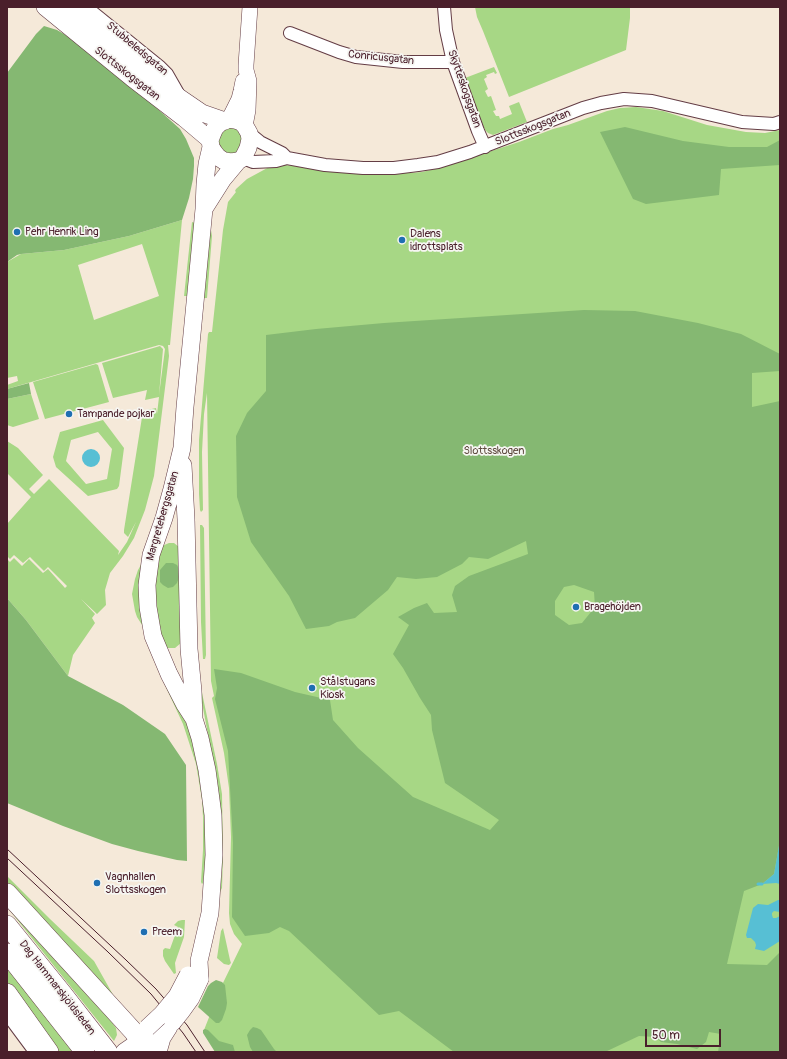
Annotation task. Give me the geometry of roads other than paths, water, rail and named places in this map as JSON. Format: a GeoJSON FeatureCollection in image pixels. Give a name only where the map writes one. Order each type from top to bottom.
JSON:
{"type":"FeatureCollection","features":[{"type":"Feature","properties":{"kind":"main road","name":"Slottsskogsgatan"},"geometry":{"type":"LineString","coordinates":[[45,7],[184,118],[210,144]]}},
{"type":"Feature","properties":{"kind":"main road","name":"Slottsskogsgatan"},"geometry":{"type":"LineString","coordinates":[[67,7],[180,98],[202,113],[227,120]]}},
{"type":"Feature","properties":{"kind":"main road","name":"Margretebergsgatan"},"geometry":{"type":"LineString","coordinates":[[194,719],[189,649],[186,519],[182,448],[204,209],[206,171],[212,135],[215,128],[220,123],[227,120]]}},
{"type":"Feature","properties":{"kind":"main road"},"geometry":{"type":"LineString","coordinates":[[227,120],[235,120],[240,122],[247,129]]}},
{"type":"Feature","properties":{"kind":"main road","name":"Margretebergsgatan"},"geometry":{"type":"LineString","coordinates":[[204,209],[223,179],[246,154],[250,144],[247,129]]}},
{"type":"Feature","properties":{"kind":"main road"},"geometry":{"type":"LineString","coordinates":[[210,144],[218,157],[224,161],[232,162],[240,160]]}},
{"type":"Feature","properties":{"kind":"main road","name":"Margretebergsgatan"},"geometry":{"type":"LineString","coordinates":[[146,1043],[173,1022],[191,998],[194,977],[210,913],[214,855],[213,815],[207,770],[200,738],[194,719],[185,705],[157,648],[153,636],[147,598],[148,573],[151,556],[164,518],[182,448]]}},
{"type":"Feature","properties":{"kind":"main road"},"geometry":{"type":"LineString","coordinates":[[7,893],[133,1031],[146,1043]]}},
{"type":"Feature","properties":{"kind":"main road","name":"Dag Hammarskjöldsleden"},"geometry":{"type":"LineString","coordinates":[[7,925],[108,1052]]}},
{"type":"Feature","properties":{"kind":"main road","name":"Dag Hammarskjöldsleden"},"geometry":{"type":"LineString","coordinates":[[7,953],[84,1052]]}},
{"type":"Feature","properties":{"kind":"main road","name":"Margretebergsgatan"},"geometry":{"type":"LineString","coordinates":[[146,1043],[162,1014],[194,977]]}},
{"type":"Feature","properties":{"kind":"main road"},"geometry":{"type":"LineString","coordinates":[[7,993],[49,1052]]}},
{"type":"Feature","properties":{"kind":"street","name":"Stubbeledsgatan"},"geometry":{"type":"LineString","coordinates":[[86,7],[160,66],[168,74],[180,98]]}},
{"type":"Feature","properties":{"kind":"street","name":"Margretebergsgatan"},"geometry":{"type":"LineString","coordinates":[[227,120],[241,91],[246,70],[250,7]]}},
{"type":"Feature","properties":{"kind":"street","name":"Skytteskogsgatan"},"geometry":{"type":"LineString","coordinates":[[444,7],[446,30],[453,62],[485,147]]}},
{"type":"Feature","properties":{"kind":"street","name":"Conricusgatan"},"geometry":{"type":"LineString","coordinates":[[290,33],[356,57],[403,62],[453,62]]}},
{"type":"Feature","properties":{"kind":"street","name":"Margretebergsgatan"},"geometry":{"type":"LineString","coordinates":[[246,70],[249,81],[247,129]]}},
{"type":"Feature","properties":{"kind":"street","name":"Slottsskogsgatan"},"geometry":{"type":"LineString","coordinates":[[240,160],[253,162],[276,161],[286,158],[326,165],[363,168],[394,168],[438,162],[485,147],[583,108],[624,99],[652,102],[742,122],[774,124],[780,122]]}},
{"type":"Feature","properties":{"kind":"street","name":"Slottsskogsgatan"},"geometry":{"type":"LineString","coordinates":[[247,129],[260,142],[282,153],[286,158]]}},
{"type":"Feature","properties":{"kind":"street"},"geometry":{"type":"LineString","coordinates":[[7,1014],[30,1045],[41,1052]]}},
{"type":"Feature","properties":{"kind":"water"},"geometry":{"type":"Polygon","coordinates":[[[87,449],[95,449],[100,454],[98,465],[95,467],[87,467],[82,462],[82,454],[87,449]]]}},
{"type":"Feature","properties":{"kind":"water"},"geometry":{"type":"Polygon","coordinates":[[[780,840],[780,884],[762,884],[774,874],[780,840]]]}},
{"type":"Feature","properties":{"kind":"water"},"geometry":{"type":"Polygon","coordinates":[[[780,900],[780,912],[774,911],[772,915],[773,918],[780,916],[780,941],[764,951],[755,949],[755,942],[751,938],[747,938],[746,935],[753,908],[758,904],[768,905],[780,900]]]}},
{"type":"Feature","properties":{"kind":"tram line"},"geometry":{"type":"LineString","coordinates":[[7,849],[156,989],[187,1025],[205,1052]]}},
{"type":"Feature","properties":{"kind":"tram line"},"geometry":{"type":"LineString","coordinates":[[7,858],[151,994],[183,1033],[196,1052]]}},
{"type":"Feature","properties":{"kind":"place","name":"Pehr Henrik Ling"},"geometry":{"type":"Point","coordinates":[17,232]}},
{"type":"Feature","properties":{"kind":"place","name":"Dalens idrottsplats"},"geometry":{"type":"Point","coordinates":[402,240]}},
{"type":"Feature","properties":{"kind":"place","name":"Tampande pojkar"},"geometry":{"type":"Point","coordinates":[69,414]}},
{"type":"Feature","properties":{"kind":"place","name":"Bragehöjden"},"geometry":{"type":"Point","coordinates":[576,607]}},
{"type":"Feature","properties":{"kind":"place","name":"Stålstugans Kiosk"},"geometry":{"type":"Point","coordinates":[312,688]}},
{"type":"Feature","properties":{"kind":"place","name":"Vagnhallen Slottsskogen"},"geometry":{"type":"Point","coordinates":[97,883]}},
{"type":"Feature","properties":{"kind":"place","name":"Preem"},"geometry":{"type":"Point","coordinates":[144,932]}},
{"type":"Feature","properties":{"kind":"park label","name":"Slottsskogen"},"geometry":{"type":"Point","coordinates":[494,451]}}]}
